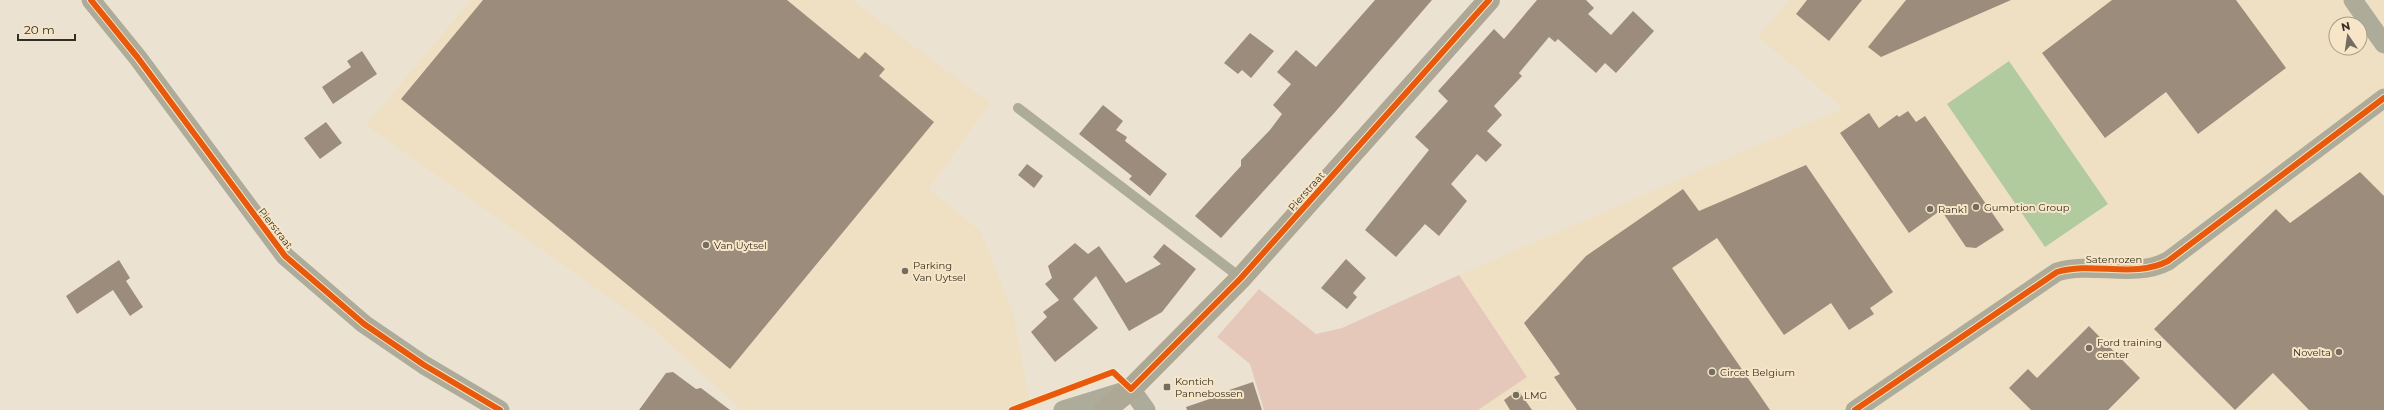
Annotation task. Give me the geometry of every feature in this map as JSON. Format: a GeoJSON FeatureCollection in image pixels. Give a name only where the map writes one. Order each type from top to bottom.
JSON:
{"type":"FeatureCollection","features":[{"type":"Feature","properties":{"kind":"street","name":"Pierstraat"},"geometry":{"type":"LineString","coordinates":[[91,0],[138,58],[285,256],[364,324],[424,366],[500,410]]}},
{"type":"Feature","properties":{"kind":"street","name":"Pierstraat"},"geometry":{"type":"LineString","coordinates":[[1105,410],[1131,389],[1241,278],[1489,0]]}},
{"type":"Feature","properties":{"kind":"street"},"geometry":{"type":"LineString","coordinates":[[2353,0],[2384,44]]}},
{"type":"Feature","properties":{"kind":"street","name":"Satenrozen"},"geometry":{"type":"LineString","coordinates":[[1855,410],[2057,272],[2075,268],[2143,269],[2152,268],[2168,261],[2384,98]]}},
{"type":"Feature","properties":{"kind":"street"},"geometry":{"type":"LineString","coordinates":[[1063,410],[1131,389],[1146,410]]}},
{"type":"Feature","properties":{"kind":"lane"},"geometry":{"type":"LineString","coordinates":[[1018,108],[1241,278]]}},
{"type":"Feature","properties":{"kind":"shaded area"},"geometry":{"type":"Polygon","coordinates":[[[471,0],[852,0],[990,103],[929,189],[980,231],[1013,312],[1030,402],[1006,410],[742,410],[652,328],[366,125],[471,0]]]}},
{"type":"Feature","properties":{"kind":"shaded area"},"geometry":{"type":"Polygon","coordinates":[[[1789,0],[2384,0],[2384,410],[1478,410],[1527,377],[1459,275],[1843,108],[1758,37],[1789,0]]]}},
{"type":"Feature","properties":{"kind":"shaded area"},"geometry":{"type":"Polygon","coordinates":[[[2009,61],[2108,204],[2045,247],[1947,104],[2009,61]]]}},
{"type":"Feature","properties":{"kind":"shaded area"},"geometry":{"type":"Polygon","coordinates":[[[1459,275],[1527,377],[1478,410],[1264,410],[1250,364],[1217,337],[1259,289],[1316,334],[1342,328],[1459,275]]]}},
{"type":"Feature","properties":{"kind":"building","name":"Van Uytsel"},"geometry":{"type":"Polygon","coordinates":[[[483,0],[787,0],[859,59],[865,52],[885,69],[879,76],[934,122],[730,369],[401,99],[483,0]]]}},
{"type":"Feature","properties":{"kind":"building"},"geometry":{"type":"Polygon","coordinates":[[[1375,0],[1432,0],[1336,111],[1221,238],[1195,216],[1241,166],[1241,160],[1270,130],[1282,114],[1273,105],[1291,84],[1277,72],[1296,50],[1316,67],[1375,0]]]}},
{"type":"Feature","properties":{"kind":"building"},"geometry":{"type":"Polygon","coordinates":[[[1537,0],[1586,0],[1594,8],[1588,14],[1611,35],[1633,11],[1654,31],[1616,73],[1605,63],[1596,73],[1558,39],[1555,42],[1549,37],[1519,73],[1522,76],[1494,106],[1502,115],[1487,131],[1502,145],[1486,162],[1477,154],[1451,184],[1467,201],[1439,236],[1425,224],[1396,257],[1365,230],[1429,150],[1415,137],[1448,101],[1438,91],[1494,29],[1504,39],[1537,0]]]}},
{"type":"Feature","properties":{"kind":"building"},"geometry":{"type":"Polygon","coordinates":[[[1807,0],[1862,0],[1829,41],[1796,14],[1807,0]]]}},
{"type":"Feature","properties":{"kind":"building"},"geometry":{"type":"Polygon","coordinates":[[[1906,0],[2011,0],[1881,57],[1868,47],[1906,0]]]}},
{"type":"Feature","properties":{"kind":"building"},"geometry":{"type":"Polygon","coordinates":[[[2112,0],[2236,0],[2286,68],[2198,134],[2166,92],[2105,138],[2042,53],[2112,0]]]}},
{"type":"Feature","properties":{"kind":"building"},"geometry":{"type":"Polygon","coordinates":[[[1250,33],[1274,51],[1251,78],[1242,70],[1238,74],[1224,63],[1250,33]]]}},
{"type":"Feature","properties":{"kind":"building"},"geometry":{"type":"Polygon","coordinates":[[[362,51],[377,74],[333,104],[322,87],[351,67],[347,61],[362,51]]]}},
{"type":"Feature","properties":{"kind":"building"},"geometry":{"type":"Polygon","coordinates":[[[1103,105],[1123,121],[1116,130],[1127,137],[1125,141],[1167,174],[1150,196],[1129,179],[1132,176],[1079,134],[1103,105]]]}},
{"type":"Feature","properties":{"kind":"building"},"geometry":{"type":"Polygon","coordinates":[[[1908,111],[1916,122],[1925,116],[2004,230],[1976,248],[1966,247],[1941,210],[1909,233],[1840,133],[1869,113],[1879,128],[1897,115],[1899,117],[1908,111]]]}},
{"type":"Feature","properties":{"kind":"building"},"geometry":{"type":"Polygon","coordinates":[[[326,122],[342,143],[320,159],[304,138],[326,122]]]}},
{"type":"Feature","properties":{"kind":"building"},"geometry":{"type":"Polygon","coordinates":[[[1027,164],[1043,176],[1034,188],[1018,175],[1027,164]]]}},
{"type":"Feature","properties":{"kind":"building"},"geometry":{"type":"Polygon","coordinates":[[[1806,165],[1893,292],[1870,308],[1874,314],[1849,330],[1831,303],[1784,335],[1717,238],[1672,268],[1770,410],[1577,410],[1554,377],[1560,374],[1524,323],[1586,256],[1683,189],[1699,211],[1806,165]]]}},
{"type":"Feature","properties":{"kind":"building"},"geometry":{"type":"Polygon","coordinates":[[[2360,172],[2384,196],[2384,410],[2309,410],[2273,373],[2235,410],[2154,329],[2276,209],[2290,223],[2360,172]]]}},
{"type":"Feature","properties":{"kind":"building"},"geometry":{"type":"Polygon","coordinates":[[[1075,243],[1088,254],[1099,246],[1126,283],[1161,264],[1153,257],[1164,244],[1196,269],[1162,312],[1129,331],[1096,276],[1073,299],[1098,328],[1055,362],[1031,332],[1047,317],[1043,312],[1059,300],[1045,284],[1052,278],[1048,266],[1075,243]]]}},
{"type":"Feature","properties":{"kind":"building"},"geometry":{"type":"Polygon","coordinates":[[[1346,259],[1366,278],[1353,293],[1357,297],[1347,309],[1321,288],[1346,259]]]}},
{"type":"Feature","properties":{"kind":"building"},"geometry":{"type":"Polygon","coordinates":[[[119,260],[130,278],[126,281],[143,307],[130,316],[113,290],[77,314],[66,296],[119,260]]]}},
{"type":"Feature","properties":{"kind":"building","name":"Ford training center"},"geometry":{"type":"Polygon","coordinates":[[[2089,326],[2140,378],[2108,410],[2031,410],[2009,388],[2028,369],[2037,378],[2089,326]]]}},
{"type":"Feature","properties":{"kind":"building"},"geometry":{"type":"Polygon","coordinates":[[[673,372],[696,389],[701,388],[730,410],[639,410],[666,373],[673,372]]]}},
{"type":"Feature","properties":{"kind":"building"},"geometry":{"type":"Polygon","coordinates":[[[1253,382],[1262,410],[1187,410],[1186,407],[1230,392],[1229,390],[1253,382]]]}},
{"type":"Feature","properties":{"kind":"building","name":"LMG"},"geometry":{"type":"Polygon","coordinates":[[[1518,390],[1532,410],[1510,410],[1504,400],[1518,390]]]}},
{"type":"Feature","properties":{"kind":"cycle path"},"geometry":{"type":"LineString","coordinates":[[91,0],[138,58],[285,256],[364,324],[424,365],[500,410]]}},
{"type":"Feature","properties":{"kind":"cycle path"},"geometry":{"type":"LineString","coordinates":[[1012,410],[1113,372],[1131,389],[1241,278],[1489,0]]}},
{"type":"Feature","properties":{"kind":"cycle path"},"geometry":{"type":"LineString","coordinates":[[1855,410],[2057,272],[2085,268],[2141,269],[2168,261],[2384,98]]}},
{"type":"Feature","properties":{"kind":"place","name":"Gumption Group"},"geometry":{"type":"Point","coordinates":[1976,207]}},
{"type":"Feature","properties":{"kind":"place","name":"Rank1"},"geometry":{"type":"Point","coordinates":[1930,209]}},
{"type":"Feature","properties":{"kind":"place","name":"Van Uytsel"},"geometry":{"type":"Point","coordinates":[706,245]}},
{"type":"Feature","properties":{"kind":"place","name":"Parking Van Uytsel"},"geometry":{"type":"Point","coordinates":[905,271]}},
{"type":"Feature","properties":{"kind":"place","name":"Ford training center"},"geometry":{"type":"Point","coordinates":[2089,348]}},
{"type":"Feature","properties":{"kind":"place","name":"Novelta"},"geometry":{"type":"Point","coordinates":[2339,352]}},
{"type":"Feature","properties":{"kind":"place","name":"Circet Belgium"},"geometry":{"type":"Point","coordinates":[1712,372]}},
{"type":"Feature","properties":{"kind":"place","name":"Kontich Pannebossen"},"geometry":{"type":"Point","coordinates":[1167,387]}},
{"type":"Feature","properties":{"kind":"place","name":"LMG"},"geometry":{"type":"Point","coordinates":[1516,395]}}]}
